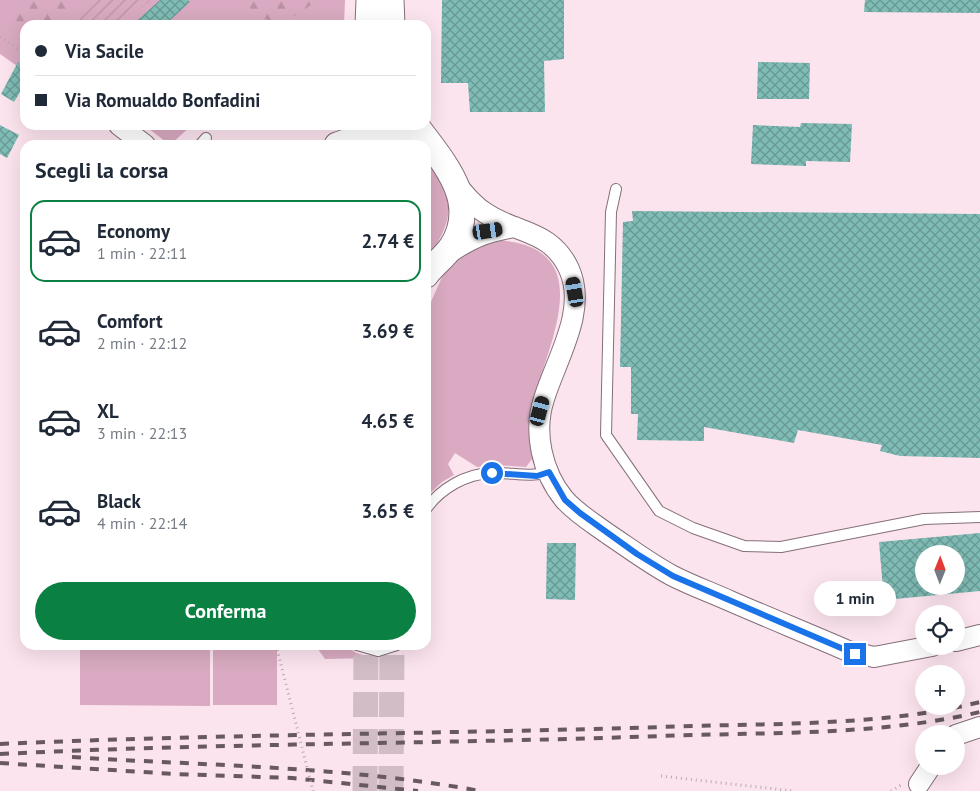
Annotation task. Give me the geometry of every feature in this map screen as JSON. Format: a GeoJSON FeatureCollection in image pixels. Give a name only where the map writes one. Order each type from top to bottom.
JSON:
{"type":"FeatureCollection","features":[{"type":"Feature","properties":{"kind":"street"},"geometry":{"type":"LineString","coordinates":[[368,20],[369,0]]}},
{"type":"Feature","properties":{"kind":"street"},"geometry":{"type":"LineString","coordinates":[[391,0],[392,20]]}},
{"type":"Feature","properties":{"kind":"street"},"geometry":{"type":"LineString","coordinates":[[126,130],[138,140]]}},
{"type":"Feature","properties":{"kind":"street"},"geometry":{"type":"LineString","coordinates":[[351,140],[376,131],[396,132],[418,140]]}},
{"type":"Feature","properties":{"kind":"street"},"geometry":{"type":"LineString","coordinates":[[431,149],[448,166],[457,185],[470,201],[487,214],[532,233],[553,246],[568,269],[575,292],[572,322],[540,411],[539,436],[549,472],[565,500],[637,554],[673,576],[855,654],[880,656],[915,649]]}},
{"type":"Feature","properties":{"kind":"street"},"geometry":{"type":"LineString","coordinates":[[431,270],[452,246],[459,227],[461,208],[457,185]]}},
{"type":"Feature","properties":{"kind":"street"},"geometry":{"type":"LineString","coordinates":[[431,270],[469,240],[488,231],[515,227]]}},
{"type":"Feature","properties":{"kind":"street"},"geometry":{"type":"LineString","coordinates":[[965,639],[980,635]]}},
{"type":"Feature","properties":{"kind":"street"},"geometry":{"type":"LineString","coordinates":[[965,732],[980,727]]}},
{"type":"Feature","properties":{"kind":"street"},"geometry":{"type":"LineString","coordinates":[[919,784],[925,775]]}},
{"type":"Feature","properties":{"kind":"lane"},"geometry":{"type":"LineString","coordinates":[[616,189],[611,212],[606,435],[659,511],[693,528],[744,546],[781,547],[924,518],[980,517]]}},
{"type":"Feature","properties":{"kind":"lane"},"geometry":{"type":"LineString","coordinates":[[431,504],[444,490],[476,475],[492,473],[537,476],[549,472]]}},
{"type":"Feature","properties":{"kind":"path"},"geometry":{"type":"LineString","coordinates":[[0,38],[20,51]]}},
{"type":"Feature","properties":{"kind":"path"},"geometry":{"type":"LineString","coordinates":[[277,650],[312,791]]}},
{"type":"Feature","properties":{"kind":"path"},"geometry":{"type":"LineString","coordinates":[[661,776],[793,791]]}},
{"type":"Feature","properties":{"kind":"green space"},"geometry":{"type":"Polygon","coordinates":[[[0,0],[345,0],[344,20],[20,20],[20,66],[17,66],[0,54],[0,0]]]}},
{"type":"Feature","properties":{"kind":"green space"},"geometry":{"type":"Polygon","coordinates":[[[14,0],[81,0],[60,20],[20,20],[20,28],[13,13],[14,0]]]}},
{"type":"Feature","properties":{"kind":"green space"},"geometry":{"type":"Polygon","coordinates":[[[90,0],[150,0],[127,20],[70,20],[90,0]]]}},
{"type":"Feature","properties":{"kind":"green space"},"geometry":{"type":"Polygon","coordinates":[[[243,0],[315,0],[311,5],[288,20],[259,18],[243,0]]]}},
{"type":"Feature","properties":{"kind":"green space"},"geometry":{"type":"Polygon","coordinates":[[[150,130],[186,130],[176,140],[164,140],[150,130]]]}},
{"type":"Feature","properties":{"kind":"green space"},"geometry":{"type":"Polygon","coordinates":[[[431,164],[444,183],[449,206],[446,225],[431,252],[431,164]]]}},
{"type":"Feature","properties":{"kind":"green space"},"geometry":{"type":"Polygon","coordinates":[[[496,240],[530,247],[550,261],[559,281],[560,305],[554,332],[530,412],[528,427],[532,459],[526,467],[495,465],[477,467],[455,453],[448,464],[454,475],[442,482],[431,492],[431,302],[442,277],[455,260],[469,248],[496,240]]]}},
{"type":"Feature","properties":{"kind":"green space"},"geometry":{"type":"Polygon","coordinates":[[[80,650],[210,650],[210,706],[80,705],[80,650]]]}},
{"type":"Feature","properties":{"kind":"green space"},"geometry":{"type":"Polygon","coordinates":[[[213,650],[277,650],[277,705],[213,705],[213,650]]]}},
{"type":"Feature","properties":{"kind":"green space"},"geometry":{"type":"Polygon","coordinates":[[[319,650],[352,650],[372,658],[325,659],[319,650]]]}},
{"type":"Feature","properties":{"kind":"building"},"geometry":{"type":"Polygon","coordinates":[[[160,0],[188,0],[190,2],[170,20],[138,20],[160,0]]]}},
{"type":"Feature","properties":{"kind":"building"},"geometry":{"type":"Polygon","coordinates":[[[442,0],[564,0],[564,59],[544,61],[545,112],[470,112],[468,83],[441,83],[442,0]]]}},
{"type":"Feature","properties":{"kind":"building"},"geometry":{"type":"Polygon","coordinates":[[[865,0],[980,0],[980,13],[864,12],[865,0]]]}},
{"type":"Feature","properties":{"kind":"building"},"geometry":{"type":"Polygon","coordinates":[[[18,62],[20,63],[20,92],[14,102],[1,94],[18,62]]]}},
{"type":"Feature","properties":{"kind":"building"},"geometry":{"type":"Polygon","coordinates":[[[758,62],[810,63],[809,99],[757,99],[758,62]]]}},
{"type":"Feature","properties":{"kind":"building"},"geometry":{"type":"Polygon","coordinates":[[[801,123],[852,124],[850,162],[806,161],[806,166],[751,164],[753,125],[800,127],[801,123]]]}},
{"type":"Feature","properties":{"kind":"building"},"geometry":{"type":"Polygon","coordinates":[[[0,125],[19,135],[7,158],[0,154],[0,125]]]}},
{"type":"Feature","properties":{"kind":"building"},"geometry":{"type":"Polygon","coordinates":[[[632,211],[980,214],[980,458],[900,456],[880,451],[882,445],[798,430],[794,443],[704,427],[704,441],[637,440],[638,414],[631,414],[631,367],[620,367],[623,222],[633,221],[632,211]]]}},
{"type":"Feature","properties":{"kind":"building"},"geometry":{"type":"Polygon","coordinates":[[[980,533],[980,591],[965,592],[965,545],[915,545],[915,595],[937,595],[884,600],[879,542],[980,533]]]}},
{"type":"Feature","properties":{"kind":"building"},"geometry":{"type":"Polygon","coordinates":[[[547,543],[576,543],[575,600],[546,599],[547,543]]]}},
{"type":"Feature","properties":{"kind":"tunnel"},"geometry":{"type":"LineString","coordinates":[[365,791],[366,650]]}},
{"type":"Feature","properties":{"kind":"tunnel"},"geometry":{"type":"LineString","coordinates":[[391,791],[392,650]]}},
{"type":"Feature","properties":{"kind":"railway"},"geometry":{"type":"LineString","coordinates":[[0,744],[165,738],[781,724],[903,716],[980,702]]}},
{"type":"Feature","properties":{"kind":"railway"},"geometry":{"type":"LineString","coordinates":[[0,754],[83,750],[822,732],[902,725],[980,712]]}},
{"type":"Feature","properties":{"kind":"railway"},"geometry":{"type":"LineString","coordinates":[[72,757],[277,768],[379,776],[480,791]]}},
{"type":"Feature","properties":{"kind":"railway"},"geometry":{"type":"LineString","coordinates":[[0,763],[175,774],[292,778],[418,791]]}},
{"type":"Feature","properties":{"kind":"route"},"geometry":{"type":"LineString","coordinates":[[492,473],[537,476],[549,472],[565,500],[580,513],[653,565],[673,576],[855,654]]}}]}
